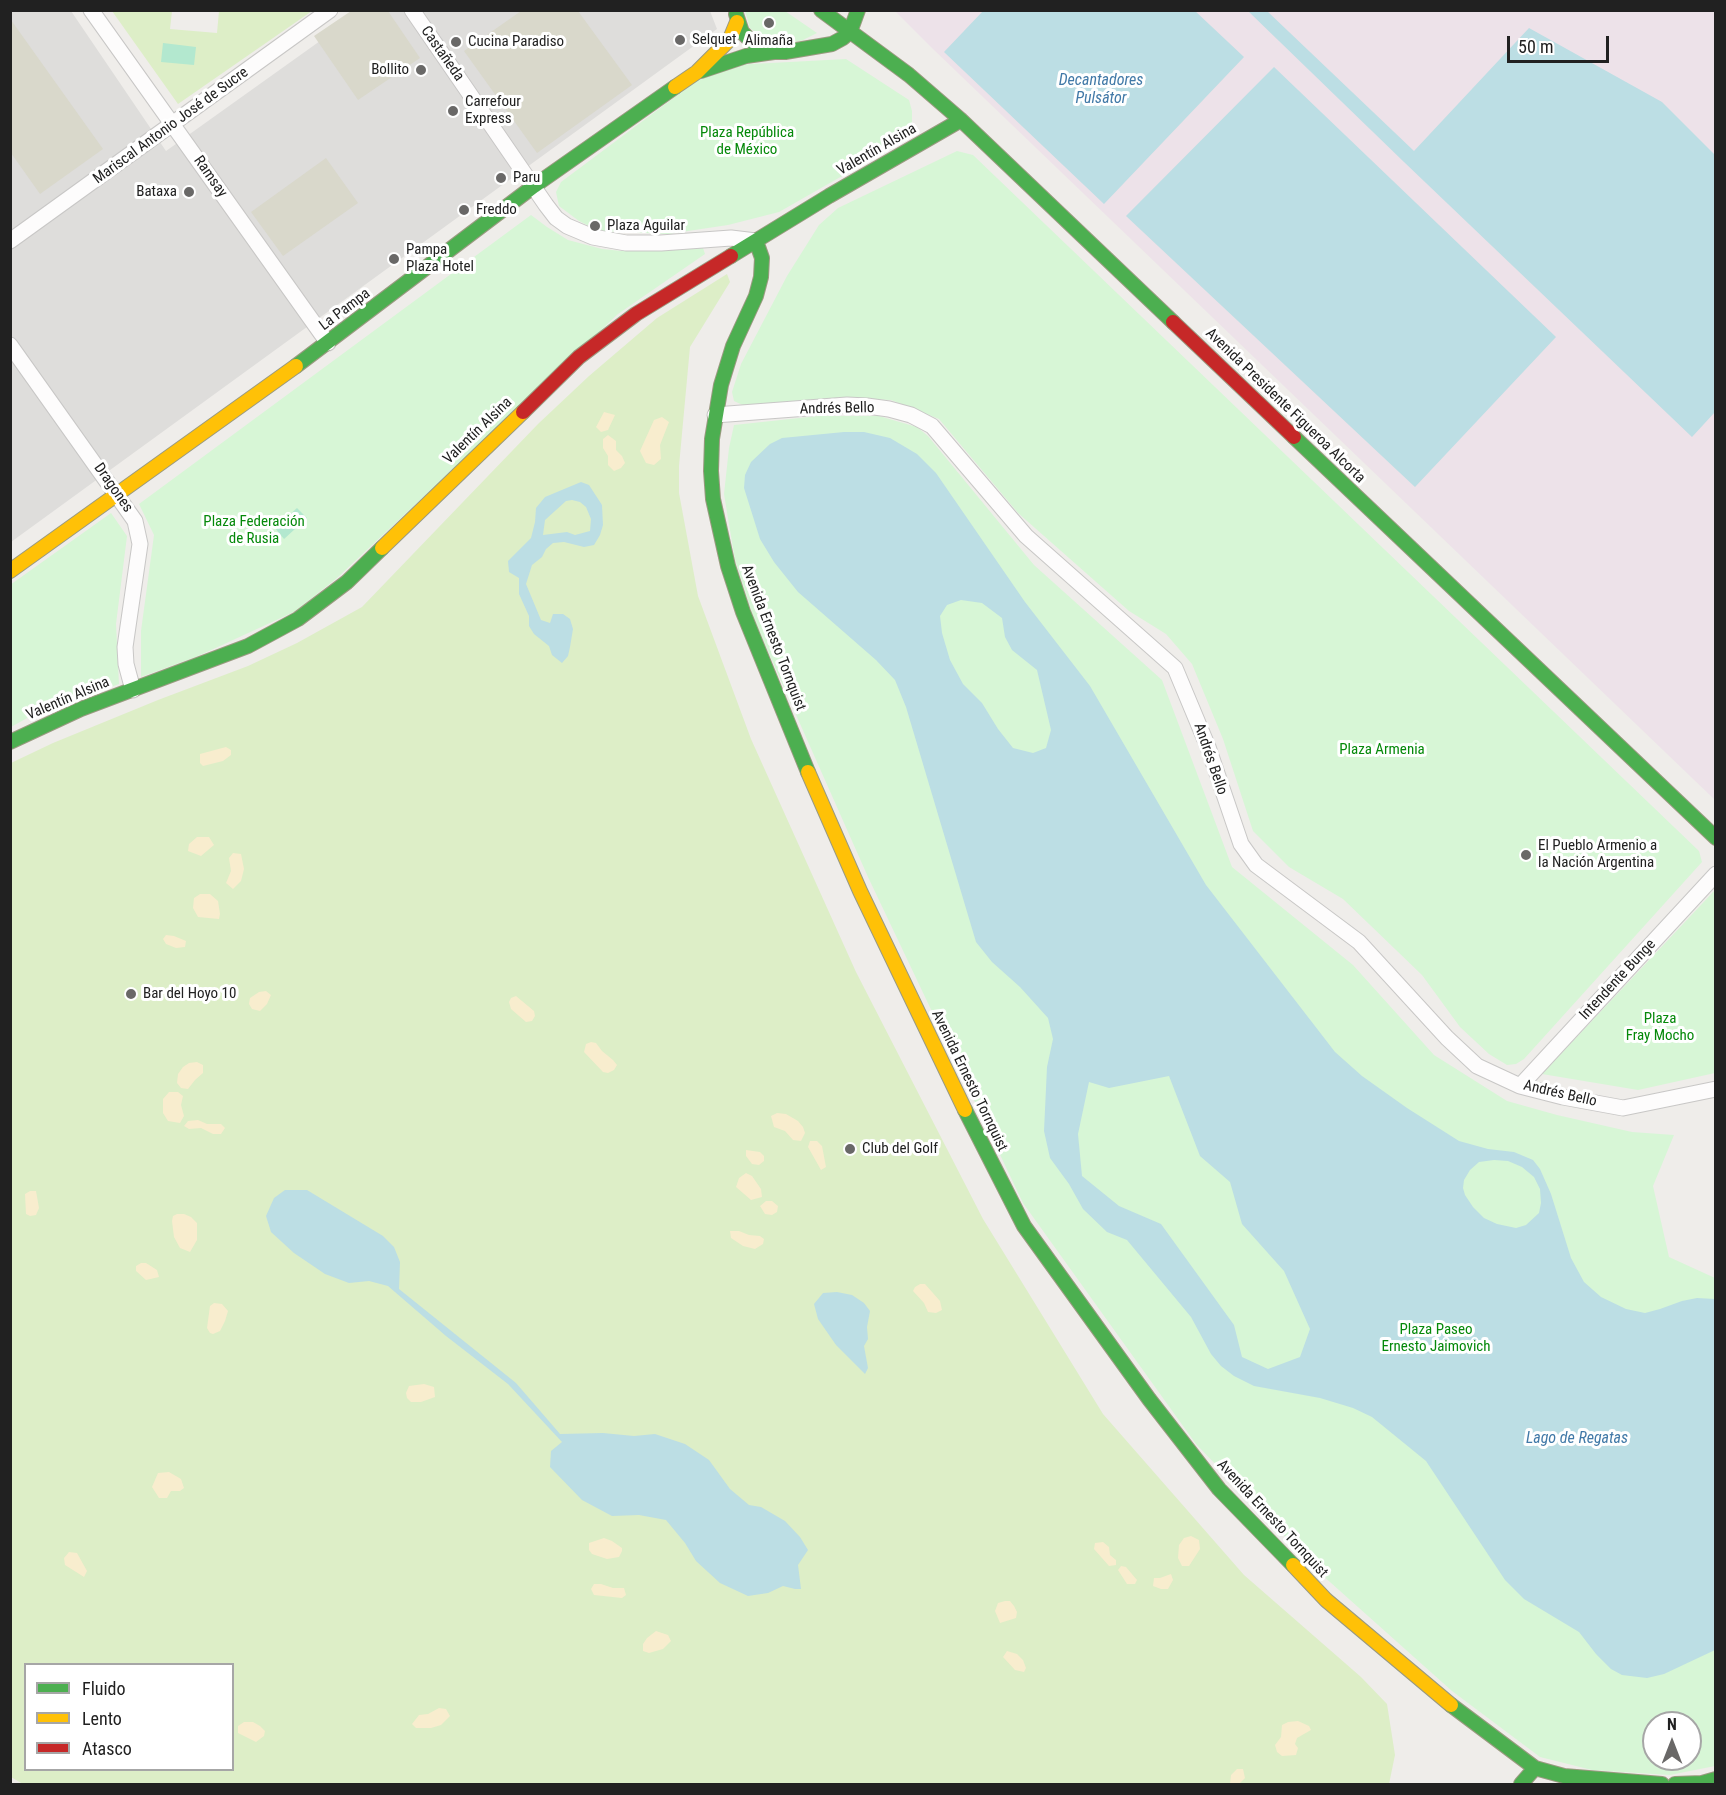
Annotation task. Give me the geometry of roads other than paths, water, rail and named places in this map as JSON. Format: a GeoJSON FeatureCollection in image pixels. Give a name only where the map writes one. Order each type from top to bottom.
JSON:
{"type":"FeatureCollection","features":[{"type":"Feature","properties":{"kind":"street","name":"Ramsay"},"geometry":{"type":"LineString","coordinates":[[91,10],[328,343]]}},
{"type":"Feature","properties":{"kind":"street","name":"Mariscal Antonio José de Sucre"},"geometry":{"type":"LineString","coordinates":[[10,241],[330,10]]}},
{"type":"Feature","properties":{"kind":"street","name":"Castañeda"},"geometry":{"type":"LineString","coordinates":[[412,10],[556,218],[580,232],[602,239],[627,243],[731,238],[756,241]]}},
{"type":"Feature","properties":{"kind":"street","name":"Avenida Presidente Figueroa Alcorta"},"geometry":{"type":"LineString","coordinates":[[821,10],[909,75],[961,120],[1716,838]]}},
{"type":"Feature","properties":{"kind":"street"},"geometry":{"type":"LineString","coordinates":[[850,32],[858,10]]}},
{"type":"Feature","properties":{"kind":"street","name":"La Pampa"},"geometry":{"type":"LineString","coordinates":[[10,571],[328,343],[534,186],[697,72],[730,39],[736,16]]}},
{"type":"Feature","properties":{"kind":"street"},"geometry":{"type":"LineString","coordinates":[[736,16],[742,32],[750,40],[760,48],[774,52]]}},
{"type":"Feature","properties":{"kind":"street","name":"La Pampa"},"geometry":{"type":"LineString","coordinates":[[697,72],[746,56],[797,51],[832,44],[850,32]]}},
{"type":"Feature","properties":{"kind":"street","name":"Valentín Alsina"},"geometry":{"type":"LineString","coordinates":[[10,742],[81,710],[248,646],[298,619],[347,582],[579,357],[644,309],[838,190],[961,120]]}},
{"type":"Feature","properties":{"kind":"street","name":"Avenida Ernesto Tornquist"},"geometry":{"type":"LineString","coordinates":[[756,241],[762,258],[761,278],[756,296],[733,346],[715,414],[711,471],[713,499],[720,537],[743,612],[791,733],[860,891],[987,1156],[1024,1226],[1149,1399],[1219,1489],[1326,1600],[1461,1713],[1535,1768]]}},
{"type":"Feature","properties":{"kind":"street","name":"Dragones"},"geometry":{"type":"LineString","coordinates":[[10,345],[117,494],[135,521],[139,532],[139,557],[125,647],[126,664],[133,690]]}},
{"type":"Feature","properties":{"kind":"street","name":"Andrés Bello"},"geometry":{"type":"LineString","coordinates":[[715,414],[867,406],[911,415],[932,426],[1026,536],[1175,668],[1208,747],[1241,844],[1257,865],[1359,942],[1447,1038],[1477,1066],[1520,1086],[1623,1108],[1716,1089]]}},
{"type":"Feature","properties":{"kind":"street","name":"Intendente Bunge"},"geometry":{"type":"LineString","coordinates":[[1520,1086],[1716,874]]}},
{"type":"Feature","properties":{"kind":"street"},"geometry":{"type":"LineString","coordinates":[[1521,1785],[1535,1768],[1564,1776],[1662,1785]]}},
{"type":"Feature","properties":{"kind":"street"},"geometry":{"type":"LineString","coordinates":[[1675,1785],[1702,1783],[1716,1779]]}},
{"type":"Feature","properties":{"kind":"water","name":"Decantadores Pulsátor"},"geometry":{"type":"Polygon","coordinates":[[[1194,10],[1244,57],[1104,204],[944,52],[983,11],[1194,10]]]}},
{"type":"Feature","properties":{"kind":"water"},"geometry":{"type":"Polygon","coordinates":[[[1248,11],[1267,11],[1414,151],[1529,28],[1662,102],[1715,155],[1715,412],[1692,437],[1248,11]]]}},
{"type":"Feature","properties":{"kind":"water"},"geometry":{"type":"Polygon","coordinates":[[[1274,67],[1556,337],[1415,487],[1126,216],[1274,67]]]}},
{"type":"Feature","properties":{"kind":"water","name":"Lago de Regatas"},"geometry":{"type":"Polygon","coordinates":[[[864,432],[890,438],[917,454],[936,473],[1025,602],[1090,686],[1206,885],[1335,1052],[1362,1076],[1459,1141],[1488,1149],[1514,1152],[1533,1160],[1540,1169],[1551,1194],[1571,1258],[1584,1282],[1601,1297],[1626,1309],[1645,1313],[1697,1298],[1715,1299],[1715,1650],[1664,1674],[1647,1678],[1622,1675],[1611,1669],[1579,1632],[1524,1599],[1505,1580],[1426,1461],[1372,1417],[1353,1408],[1320,1398],[1254,1386],[1234,1376],[1211,1354],[1191,1317],[1127,1240],[1107,1232],[1083,1209],[1069,1184],[1050,1158],[1044,1131],[1047,1067],[1053,1039],[1048,1018],[1020,987],[992,962],[976,942],[906,707],[895,680],[876,660],[798,592],[774,562],[760,539],[744,488],[745,475],[751,462],[770,444],[782,438],[864,432]],[[961,600],[947,605],[940,616],[942,633],[950,660],[963,684],[982,703],[1013,748],[1033,753],[1046,748],[1051,730],[1037,670],[1012,650],[1005,637],[1002,618],[982,603],[961,600]],[[1169,1076],[1109,1088],[1089,1082],[1078,1134],[1082,1176],[1119,1206],[1161,1224],[1234,1325],[1242,1357],[1268,1369],[1300,1357],[1310,1329],[1284,1271],[1242,1224],[1230,1182],[1200,1156],[1169,1076]],[[1508,1161],[1479,1162],[1470,1170],[1464,1180],[1463,1188],[1473,1207],[1484,1218],[1497,1224],[1516,1228],[1526,1225],[1539,1213],[1540,1189],[1534,1177],[1522,1167],[1508,1161]]]}},
{"type":"Feature","properties":{"kind":"water"},"geometry":{"type":"Polygon","coordinates":[[[581,482],[589,485],[602,505],[603,525],[594,545],[584,547],[564,542],[553,543],[532,565],[526,584],[541,620],[550,623],[553,614],[563,614],[570,619],[573,629],[570,647],[568,656],[562,663],[552,655],[549,646],[534,634],[529,626],[529,616],[519,594],[519,578],[509,572],[508,561],[531,538],[536,508],[545,497],[581,482]],[[566,501],[545,520],[543,535],[567,532],[575,535],[590,531],[591,519],[586,507],[580,502],[566,501]]]}},
{"type":"Feature","properties":{"kind":"water"},"geometry":{"type":"Polygon","coordinates":[[[285,1190],[307,1190],[383,1236],[394,1247],[400,1262],[399,1289],[516,1383],[560,1434],[603,1433],[634,1436],[655,1434],[685,1444],[709,1460],[730,1489],[749,1505],[761,1507],[785,1521],[800,1537],[808,1550],[798,1565],[801,1589],[783,1586],[768,1593],[748,1596],[720,1583],[696,1561],[666,1520],[639,1515],[612,1516],[582,1500],[550,1467],[551,1451],[562,1442],[508,1384],[446,1336],[388,1286],[369,1281],[349,1283],[325,1274],[294,1253],[271,1232],[266,1216],[274,1198],[285,1190]]]}},
{"type":"Feature","properties":{"kind":"water"},"geometry":{"type":"Polygon","coordinates":[[[837,1292],[852,1295],[864,1303],[870,1311],[867,1327],[868,1339],[864,1346],[868,1368],[865,1374],[836,1345],[818,1319],[814,1304],[823,1293],[837,1292]]]}},
{"type":"Feature","properties":{"kind":"place","name":"Alimaña"},"geometry":{"type":"Point","coordinates":[769,23]}},
{"type":"Feature","properties":{"kind":"place","name":"Selquet"},"geometry":{"type":"Point","coordinates":[680,40]}},
{"type":"Feature","properties":{"kind":"place","name":"Cucina Paradiso"},"geometry":{"type":"Point","coordinates":[456,42]}},
{"type":"Feature","properties":{"kind":"place","name":"Bollito"},"geometry":{"type":"Point","coordinates":[421,70]}},
{"type":"Feature","properties":{"kind":"place","name":"Carrefour Express"},"geometry":{"type":"Point","coordinates":[453,111]}},
{"type":"Feature","properties":{"kind":"place","name":"Paru"},"geometry":{"type":"Point","coordinates":[501,178]}},
{"type":"Feature","properties":{"kind":"place","name":"Bataxa"},"geometry":{"type":"Point","coordinates":[189,192]}},
{"type":"Feature","properties":{"kind":"place","name":"Freddo"},"geometry":{"type":"Point","coordinates":[464,210]}},
{"type":"Feature","properties":{"kind":"place","name":"Plaza Aguilar"},"geometry":{"type":"Point","coordinates":[595,226]}},
{"type":"Feature","properties":{"kind":"place","name":"Pampa Plaza Hotel"},"geometry":{"type":"Point","coordinates":[394,259]}},
{"type":"Feature","properties":{"kind":"place","name":"El Pueblo Armenio a la Nación Argentina"},"geometry":{"type":"Point","coordinates":[1526,855]}},
{"type":"Feature","properties":{"kind":"place","name":"Bar del Hoyo 10"},"geometry":{"type":"Point","coordinates":[131,994]}},
{"type":"Feature","properties":{"kind":"place","name":"Club del Golf"},"geometry":{"type":"Point","coordinates":[850,1149]}},
{"type":"Feature","properties":{"kind":"park label","name":"Plaza República de México"},"geometry":{"type":"Point","coordinates":[747,142]}},
{"type":"Feature","properties":{"kind":"park label","name":"Plaza Federación de Rusia"},"geometry":{"type":"Point","coordinates":[254,530]}},
{"type":"Feature","properties":{"kind":"park label","name":"Plaza Armenia"},"geometry":{"type":"Point","coordinates":[1382,750]}},
{"type":"Feature","properties":{"kind":"park label","name":"Plaza Fray Mocho"},"geometry":{"type":"Point","coordinates":[1660,1028]}},
{"type":"Feature","properties":{"kind":"park label","name":"Plaza Paseo Ernesto Jaimovich"},"geometry":{"type":"Point","coordinates":[1436,1338]}}]}
